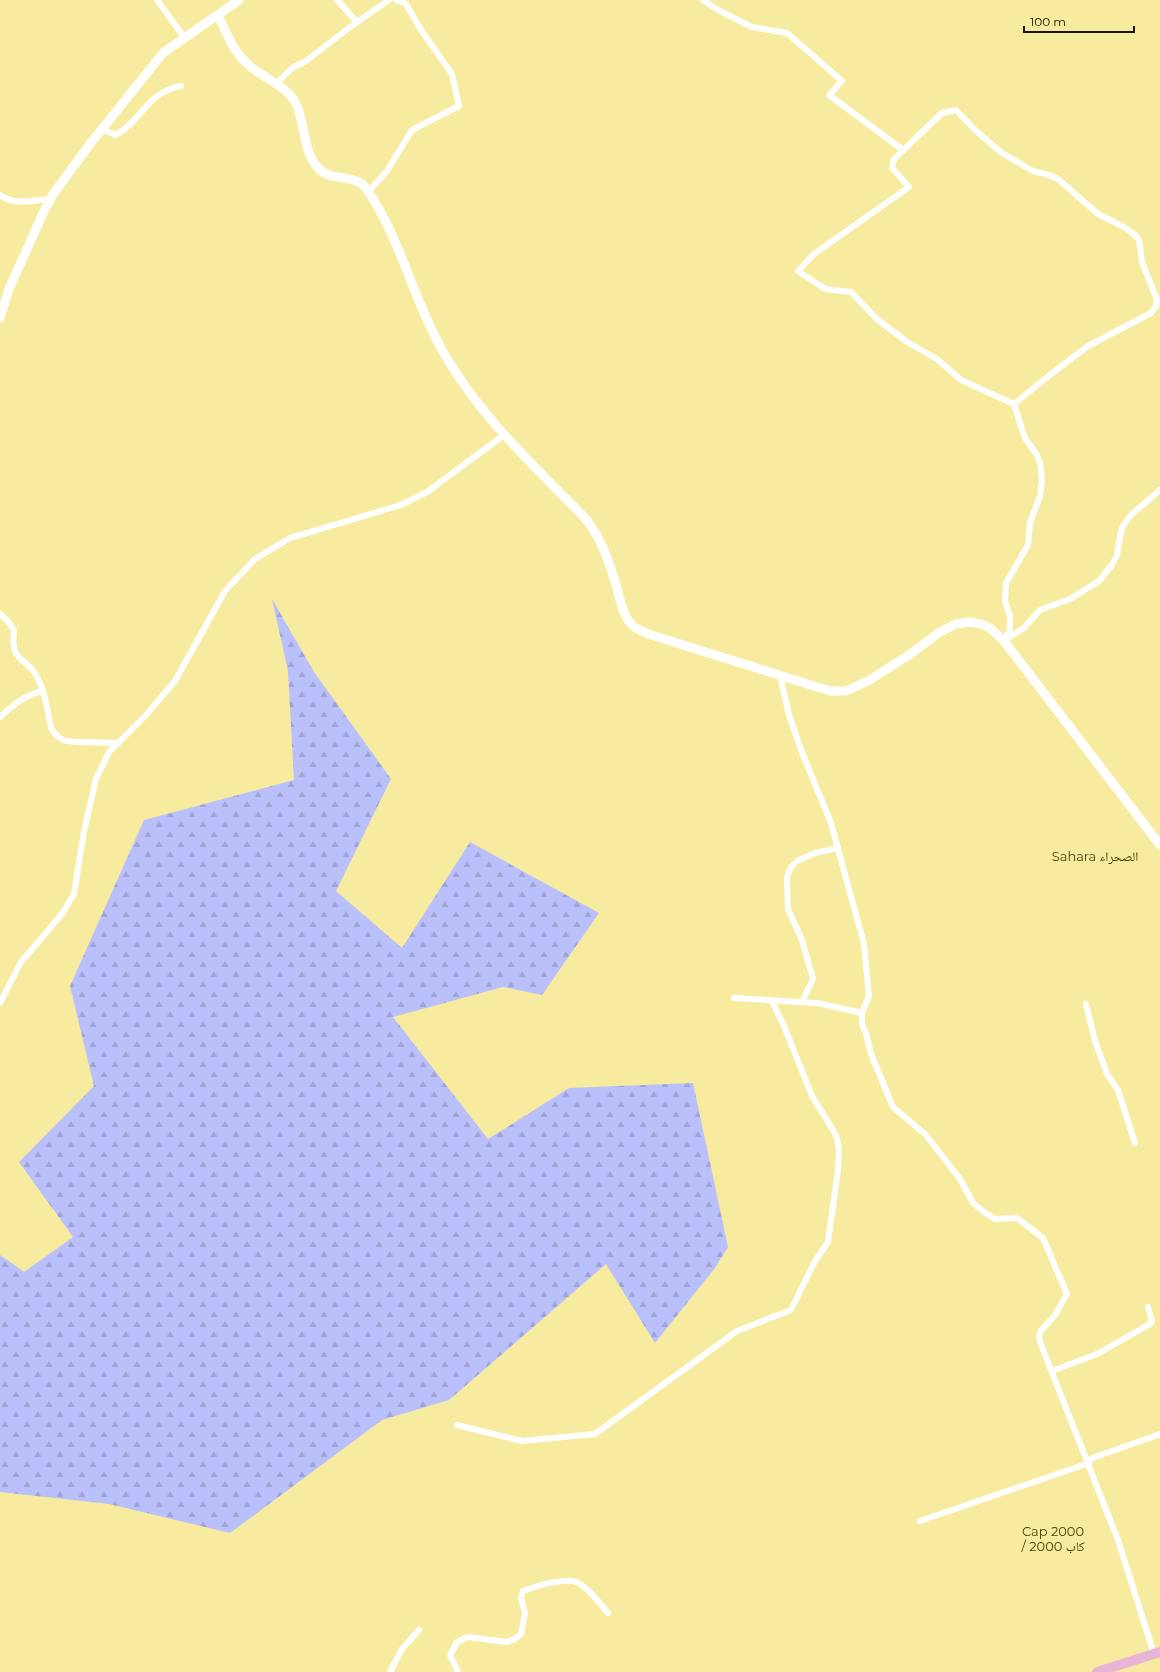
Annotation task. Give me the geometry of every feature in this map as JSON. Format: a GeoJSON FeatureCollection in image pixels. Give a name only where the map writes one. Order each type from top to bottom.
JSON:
{"type":"FeatureCollection","features":[{"type":"Feature","properties":{"kind":"main road"},"geometry":{"type":"LineString","coordinates":[[0,318],[9,289],[34,231],[51,199],[101,129],[153,63],[163,53],[239,0]]}},
{"type":"Feature","properties":{"kind":"main road"},"geometry":{"type":"LineString","coordinates":[[218,15],[232,47],[250,66],[283,89],[296,103],[310,155],[318,168],[322,172],[335,177],[352,179],[364,186],[387,222],[425,317],[441,348],[461,381],[486,415],[504,435],[590,524],[607,555],[623,610],[632,625],[648,634],[830,691],[846,691],[868,681],[909,656],[940,632],[956,624],[970,622],[981,624],[990,628],[1004,641],[1160,845]]}},
{"type":"Feature","properties":{"kind":"main road"},"geometry":{"type":"LineString","coordinates":[[1097,1672],[1157,1653]]}},
{"type":"Feature","properties":{"kind":"street"},"geometry":{"type":"LineString","coordinates":[[156,0],[184,37]]}},
{"type":"Feature","properties":{"kind":"street"},"geometry":{"type":"LineString","coordinates":[[337,0],[357,22]]}},
{"type":"Feature","properties":{"kind":"street"},"geometry":{"type":"LineString","coordinates":[[276,84],[292,68],[306,61],[357,22],[389,0]]}},
{"type":"Feature","properties":{"kind":"street"},"geometry":{"type":"LineString","coordinates":[[368,192],[387,170],[412,130],[459,106],[452,74],[421,30],[406,4],[396,0]]}},
{"type":"Feature","properties":{"kind":"street"},"geometry":{"type":"LineString","coordinates":[[703,0],[718,10],[752,26],[787,34],[842,81],[829,95],[903,150]]}},
{"type":"Feature","properties":{"kind":"street"},"geometry":{"type":"LineString","coordinates":[[101,129],[116,135],[125,130],[155,96],[169,88],[181,86]]}},
{"type":"Feature","properties":{"kind":"street"},"geometry":{"type":"LineString","coordinates":[[1004,641],[1010,630],[1010,616],[1006,601],[1006,583],[1028,545],[1030,522],[1040,496],[1042,480],[1040,463],[1025,438],[1014,404],[961,380],[937,359],[907,342],[877,319],[851,292],[825,289],[798,271],[814,254],[909,187],[892,168],[894,159],[942,113],[956,110],[974,130],[1002,153],[1033,171],[1049,174],[1058,179],[1098,214],[1124,227],[1134,234],[1139,240],[1142,262],[1157,300],[1158,307],[1145,317],[1088,346],[1014,404]]}},
{"type":"Feature","properties":{"kind":"street"},"geometry":{"type":"LineString","coordinates":[[0,195],[12,201],[28,202],[51,199]]}},
{"type":"Feature","properties":{"kind":"street"},"geometry":{"type":"LineString","coordinates":[[0,1003],[21,962],[62,914],[74,894],[84,831],[96,778],[109,752],[146,715],[174,681],[224,591],[255,559],[290,538],[401,505],[427,492],[504,435]]}},
{"type":"Feature","properties":{"kind":"street"},"geometry":{"type":"LineString","coordinates":[[1004,641],[1024,628],[1040,610],[1070,599],[1099,581],[1112,565],[1117,555],[1121,531],[1124,524],[1131,515],[1160,490]]}},
{"type":"Feature","properties":{"kind":"street"},"geometry":{"type":"LineString","coordinates":[[0,614],[7,620],[14,630],[13,640],[15,654],[21,661],[31,666],[38,677],[43,691],[51,727],[56,735],[65,741],[118,743]]}},
{"type":"Feature","properties":{"kind":"street"},"geometry":{"type":"LineString","coordinates":[[780,675],[789,715],[801,750],[831,823],[864,944],[869,996],[862,1013],[862,1024],[866,1033],[871,1054],[893,1107],[926,1135],[960,1179],[973,1203],[995,1219],[1017,1218],[1043,1238],[1067,1294],[1055,1315],[1039,1336],[1040,1342],[1118,1540],[1157,1653]]}},
{"type":"Feature","properties":{"kind":"street"},"geometry":{"type":"LineString","coordinates":[[0,718],[9,709],[33,693],[43,691]]}},
{"type":"Feature","properties":{"kind":"street"},"geometry":{"type":"LineString","coordinates":[[802,1002],[813,979],[802,940],[788,909],[787,877],[791,867],[797,861],[815,853],[838,848]]}},
{"type":"Feature","properties":{"kind":"street"},"geometry":{"type":"LineString","coordinates":[[734,998],[817,1003],[862,1013]]}},
{"type":"Feature","properties":{"kind":"street"},"geometry":{"type":"LineString","coordinates":[[457,1425],[522,1441],[595,1434],[736,1331],[791,1310],[815,1261],[828,1242],[840,1149],[836,1135],[812,1096],[787,1032],[772,1001]]}},
{"type":"Feature","properties":{"kind":"street"},"geometry":{"type":"LineString","coordinates":[[1086,1004],[1094,1041],[1106,1074],[1118,1090],[1135,1143]]}},
{"type":"Feature","properties":{"kind":"street"},"geometry":{"type":"LineString","coordinates":[[1052,1371],[1097,1354],[1150,1324],[1152,1318],[1148,1307]]}},
{"type":"Feature","properties":{"kind":"street"},"geometry":{"type":"LineString","coordinates":[[920,1521],[1160,1434]]}},
{"type":"Feature","properties":{"kind":"street"},"geometry":{"type":"LineString","coordinates":[[458,1672],[450,1655],[457,1642],[468,1637],[507,1642],[515,1639],[521,1634],[525,1613],[521,1598],[524,1591],[541,1584],[574,1581],[589,1591],[608,1613]]}},
{"type":"Feature","properties":{"kind":"street"},"geometry":{"type":"LineString","coordinates":[[390,1672],[402,1650],[419,1630]]}},
{"type":"Feature","properties":{"kind":"green space"},"geometry":{"type":"Polygon","coordinates":[[[272,599],[314,672],[391,779],[336,891],[402,948],[470,842],[599,913],[542,995],[503,987],[393,1017],[488,1139],[569,1088],[693,1083],[728,1247],[715,1268],[655,1343],[606,1264],[449,1400],[382,1420],[230,1533],[109,1504],[0,1492],[0,1255],[24,1272],[73,1237],[19,1162],[94,1086],[70,986],[144,820],[294,780],[288,671],[272,599]]]}},
{"type":"Feature","properties":{"kind":"district","name":"Sahara الصحراء"},"geometry":{"type":"Point","coordinates":[1095,856]}},
{"type":"Feature","properties":{"kind":"district","name":"Cap 2000 / كاب 2000"},"geometry":{"type":"Point","coordinates":[1053,1538]}}]}
